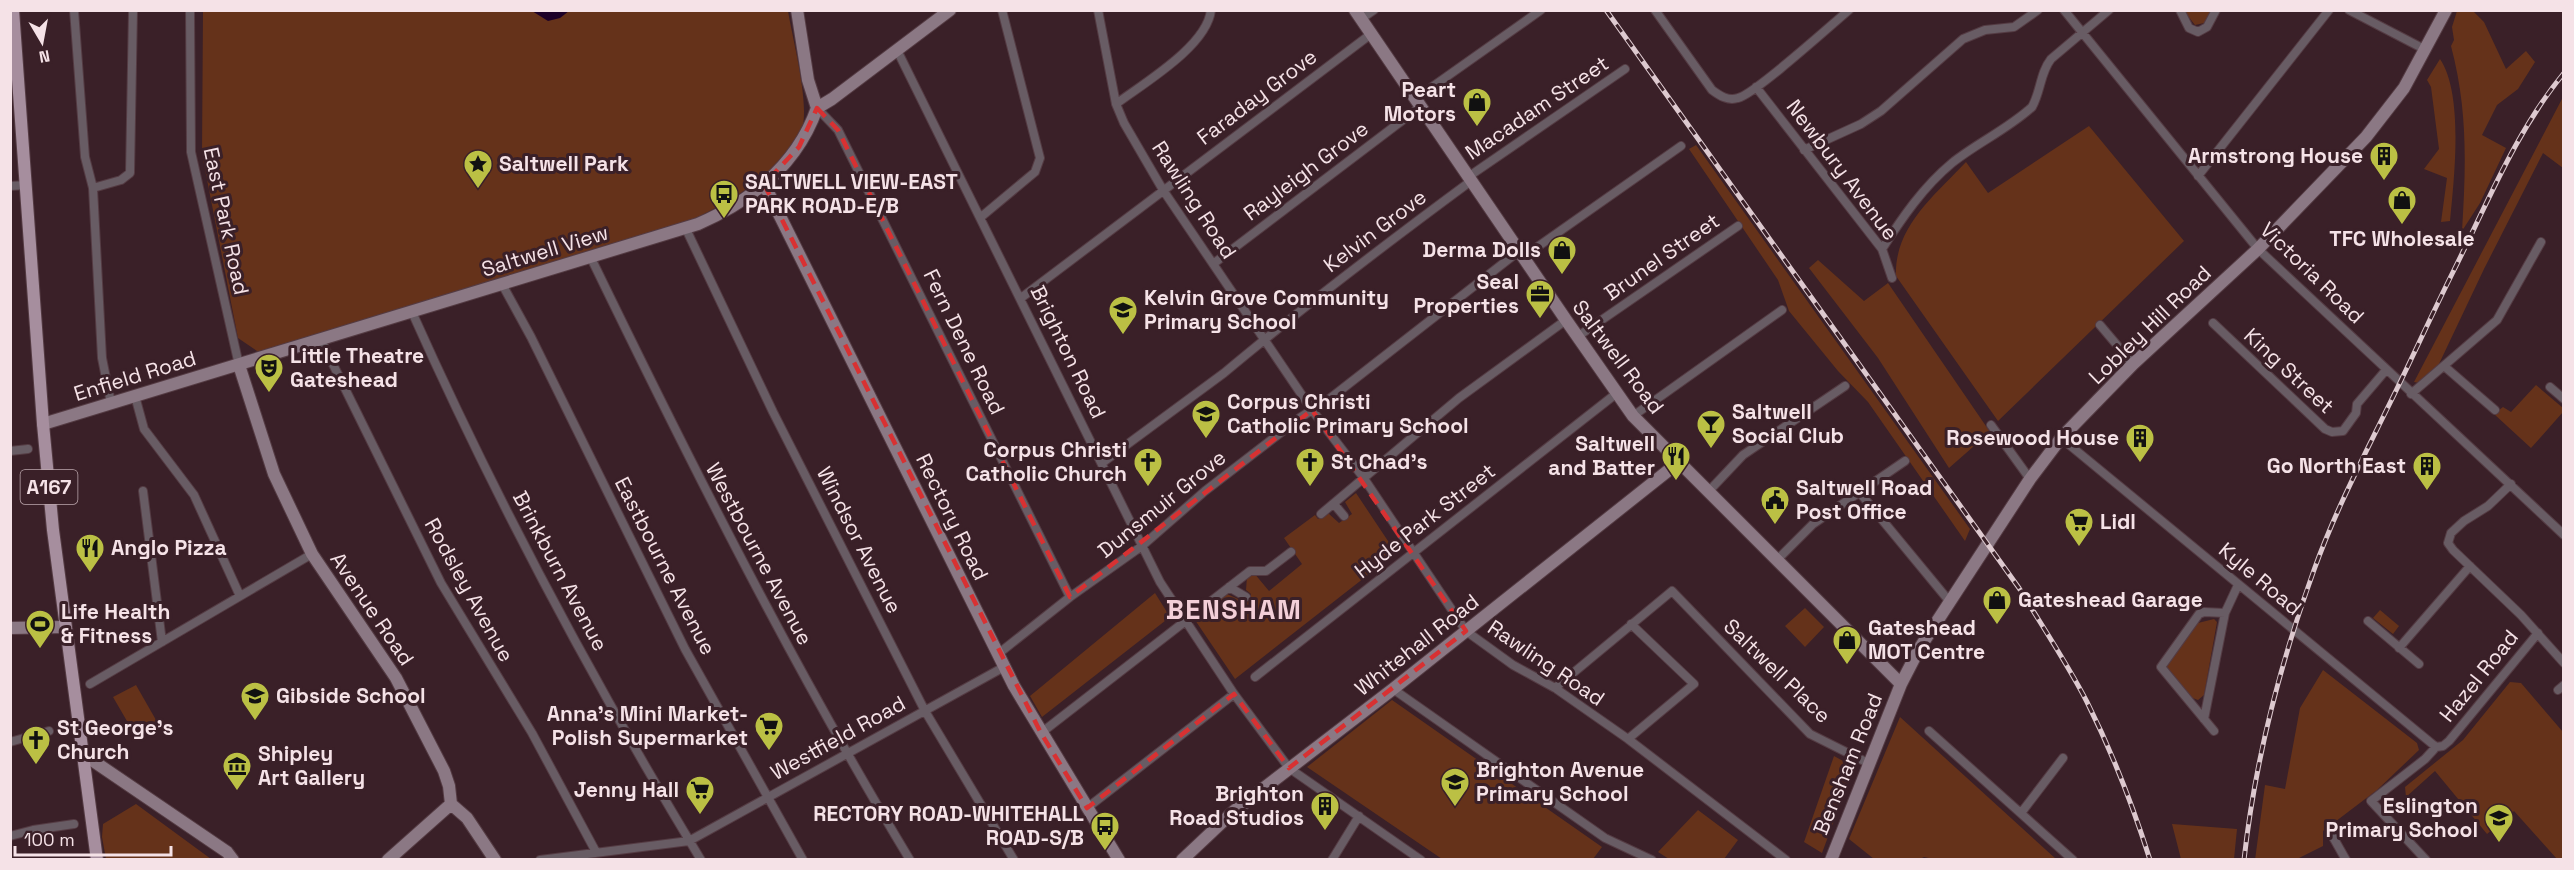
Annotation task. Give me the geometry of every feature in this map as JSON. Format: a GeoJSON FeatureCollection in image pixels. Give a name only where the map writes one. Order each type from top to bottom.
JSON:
{"type":"FeatureCollection","features":[{"type":"Feature","properties":{"kind":"main road","name":"A167"},"geometry":{"type":"LineString","coordinates":[[13,10],[43,424],[64,627],[97,860]]}},
{"type":"Feature","properties":{"kind":"street"},"geometry":{"type":"LineString","coordinates":[[74,10],[85,157],[93,188],[102,358],[111,404]]}},
{"type":"Feature","properties":{"kind":"street"},"geometry":{"type":"LineString","coordinates":[[93,188],[121,180],[130,173],[133,10]]}},
{"type":"Feature","properties":{"kind":"street","name":"East Park Road"},"geometry":{"type":"LineString","coordinates":[[190,10],[191,152],[239,365]]}},
{"type":"Feature","properties":{"kind":"street"},"geometry":{"type":"LineString","coordinates":[[797,10],[808,80],[817,108],[950,10]]}},
{"type":"Feature","properties":{"kind":"street"},"geometry":{"type":"LineString","coordinates":[[981,218],[1035,172],[1040,158],[1002,10]]}},
{"type":"Feature","properties":{"kind":"street","name":"Rawling Road"},"geometry":{"type":"LineString","coordinates":[[1098,10],[1116,104],[1124,123],[1163,190],[1312,410],[1363,477],[1466,631],[1514,665],[1555,688],[1628,739],[1786,860]]}},
{"type":"Feature","properties":{"kind":"street"},"geometry":{"type":"LineString","coordinates":[[1116,104],[1185,52],[1210,22],[1211,10]]}},
{"type":"Feature","properties":{"kind":"street"},"geometry":{"type":"LineString","coordinates":[[1358,15],[1374,10]]}},
{"type":"Feature","properties":{"kind":"street","name":"Rayleigh Grove"},"geometry":{"type":"LineString","coordinates":[[1214,264],[1418,103],[1541,10]]}},
{"type":"Feature","properties":{"kind":"street"},"geometry":{"type":"LineString","coordinates":[[1655,10],[1712,90],[1725,98],[1736,99],[1756,87],[1849,10]]}},
{"type":"Feature","properties":{"kind":"street"},"geometry":{"type":"LineString","coordinates":[[1804,150],[1862,124],[1881,111],[1963,39],[1985,30],[2014,27],[2038,10]]}},
{"type":"Feature","properties":{"kind":"street","name":"Victoria Road"},"geometry":{"type":"LineString","coordinates":[[2064,10],[2258,249],[2411,394],[2564,534]]}},
{"type":"Feature","properties":{"kind":"street"},"geometry":{"type":"LineString","coordinates":[[1882,249],[1916,200],[1939,175],[2032,107],[2037,98],[2046,66],[2109,10]]}},
{"type":"Feature","properties":{"kind":"street"},"geometry":{"type":"LineString","coordinates":[[2180,10],[2189,28],[2198,32],[2207,27],[2216,10]]}},
{"type":"Feature","properties":{"kind":"street"},"geometry":{"type":"LineString","coordinates":[[2198,176],[2329,10]]}},
{"type":"Feature","properties":{"kind":"street"},"geometry":{"type":"LineString","coordinates":[[2349,10],[2426,50]]}},
{"type":"Feature","properties":{"kind":"street","name":"Lobley Hill Road"},"geometry":{"type":"LineString","coordinates":[[1901,684],[1919,649],[2030,478],[2061,438],[2133,364],[2258,249],[2366,136],[2404,88],[2446,10]]}},
{"type":"Feature","properties":{"kind":"street","name":"Saltwell Road"},"geometry":{"type":"LineString","coordinates":[[1358,15],[1633,416],[1901,684]]}},
{"type":"Feature","properties":{"kind":"street","name":"Faraday Grove"},"geometry":{"type":"LineString","coordinates":[[1021,298],[1371,34]]}},
{"type":"Feature","properties":{"kind":"street","name":"Brighton Road"},"geometry":{"type":"LineString","coordinates":[[897,50],[1160,582],[1184,621],[1289,768],[1421,860]]}},
{"type":"Feature","properties":{"kind":"street","name":"Macadam Street"},"geometry":{"type":"LineString","coordinates":[[1470,179],[1626,69]]}},
{"type":"Feature","properties":{"kind":"street","name":"Newbury Avenue"},"geometry":{"type":"LineString","coordinates":[[1756,87],[1882,249],[1892,278]]}},
{"type":"Feature","properties":{"kind":"street","name":"Saltwell View"},"geometry":{"type":"LineString","coordinates":[[239,365],[686,229],[720,215],[764,184],[784,166],[799,147],[817,108]]}},
{"type":"Feature","properties":{"kind":"street","name":"Fern Dene Road"},"geometry":{"type":"LineString","coordinates":[[817,108],[838,130],[1070,597]]}},
{"type":"Feature","properties":{"kind":"street","name":"Dunsmuir Grove"},"geometry":{"type":"LineString","coordinates":[[998,654],[1070,597],[1142,546],[1205,491],[1521,254],[1681,146]]}},
{"type":"Feature","properties":{"kind":"street","name":"Kelvin Grove"},"geometry":{"type":"LineString","coordinates":[[1102,463],[1224,373],[1264,338],[1470,179]]}},
{"type":"Feature","properties":{"kind":"street"},"geometry":{"type":"LineString","coordinates":[[10,186],[27,184]]}},
{"type":"Feature","properties":{"kind":"street","name":"Rectory Road"},"geometry":{"type":"LineString","coordinates":[[764,184],[1004,667],[1041,733],[1119,860]]}},
{"type":"Feature","properties":{"kind":"street","name":"Brunel Street"},"geometry":{"type":"LineString","coordinates":[[1577,337],[1738,226]]}},
{"type":"Feature","properties":{"kind":"street","name":"Windsor Avenue"},"geometry":{"type":"LineString","coordinates":[[686,229],[773,412],[925,711],[1014,860]]}},
{"type":"Feature","properties":{"kind":"street"},"geometry":{"type":"LineString","coordinates":[[2411,394],[2497,320],[2541,242]]}},
{"type":"Feature","properties":{"kind":"street","name":"Westbourne Avenue"},"geometry":{"type":"LineString","coordinates":[[591,258],[687,456],[846,753],[910,860]]}},
{"type":"Feature","properties":{"kind":"street","name":"Eastbourne Avenue"},"geometry":{"type":"LineString","coordinates":[[502,284],[531,337],[685,649],[804,860]]}},
{"type":"Feature","properties":{"kind":"street"},"geometry":{"type":"LineString","coordinates":[[1633,416],[1782,310]]}},
{"type":"Feature","properties":{"kind":"street","name":"Brinkburn Avenue"},"geometry":{"type":"LineString","coordinates":[[412,312],[523,542],[602,689],[701,860]]}},
{"type":"Feature","properties":{"kind":"street"},"geometry":{"type":"LineString","coordinates":[[1321,514],[1459,398],[1566,320]]}},
{"type":"Feature","properties":{"kind":"street","name":"King Street"},"geometry":{"type":"LineString","coordinates":[[2213,323],[2325,429],[2332,432],[2343,431],[2356,413],[2357,404],[2386,370]]}},
{"type":"Feature","properties":{"kind":"street"},"geometry":{"type":"LineString","coordinates":[[2100,325],[2133,364]]}},
{"type":"Feature","properties":{"kind":"street","name":"Rodsley Avenue"},"geometry":{"type":"LineString","coordinates":[[321,340],[441,583],[532,733],[596,852]]}},
{"type":"Feature","properties":{"kind":"street","name":"Enfield Road"},"geometry":{"type":"LineString","coordinates":[[43,424],[239,365]]}},
{"type":"Feature","properties":{"kind":"street","name":"Avenue Road"},"geometry":{"type":"LineString","coordinates":[[239,365],[274,474],[312,554],[396,678],[444,771],[449,786],[450,804]]}},
{"type":"Feature","properties":{"kind":"street"},"geometry":{"type":"LineString","coordinates":[[2444,366],[2496,410]]}},
{"type":"Feature","properties":{"kind":"street"},"geometry":{"type":"LineString","coordinates":[[1708,492],[1743,455],[1845,386]]}},
{"type":"Feature","properties":{"kind":"street"},"geometry":{"type":"LineString","coordinates":[[2550,387],[2564,399]]}},
{"type":"Feature","properties":{"kind":"street","name":"Hyde Park Street"},"geometry":{"type":"LineString","coordinates":[[1255,677],[1617,393]]}},
{"type":"Feature","properties":{"kind":"street"},"geometry":{"type":"LineString","coordinates":[[135,396],[144,429],[194,495],[240,596]]}},
{"type":"Feature","properties":{"kind":"street"},"geometry":{"type":"LineString","coordinates":[[1991,425],[2030,478]]}},
{"type":"Feature","properties":{"kind":"street","name":"Kyle Road"},"geometry":{"type":"LineString","coordinates":[[2061,438],[2436,747]]}},
{"type":"Feature","properties":{"kind":"street"},"geometry":{"type":"LineString","coordinates":[[10,451],[27,449]]}},
{"type":"Feature","properties":{"kind":"street"},"geometry":{"type":"LineString","coordinates":[[1777,560],[1813,524],[1905,461]]}},
{"type":"Feature","properties":{"kind":"street","name":"Whitehall Road"},"geometry":{"type":"LineString","coordinates":[[1190,857],[1234,811],[1393,689],[1679,462]]}},
{"type":"Feature","properties":{"kind":"street"},"geometry":{"type":"LineString","coordinates":[[2511,484],[2488,506],[2456,528],[2448,537],[2450,546],[2538,633],[2564,663]]}},
{"type":"Feature","properties":{"kind":"street"},"geometry":{"type":"LineString","coordinates":[[143,491],[162,642]]}},
{"type":"Feature","properties":{"kind":"street"},"geometry":{"type":"LineString","coordinates":[[1860,493],[1950,602]]}},
{"type":"Feature","properties":{"kind":"street"},"geometry":{"type":"LineString","coordinates":[[1334,504],[1344,516]]}},
{"type":"Feature","properties":{"kind":"street"},"geometry":{"type":"LineString","coordinates":[[1041,733],[1250,571],[1266,571],[1291,552]]}},
{"type":"Feature","properties":{"kind":"street"},"geometry":{"type":"LineString","coordinates":[[90,684],[312,554]]}},
{"type":"Feature","properties":{"kind":"street"},"geometry":{"type":"LineString","coordinates":[[2399,648],[2470,566]]}},
{"type":"Feature","properties":{"kind":"street"},"geometry":{"type":"LineString","coordinates":[[2204,719],[2225,613],[2238,585]]}},
{"type":"Feature","properties":{"kind":"street"},"geometry":{"type":"LineString","coordinates":[[1229,587],[1246,597]]}},
{"type":"Feature","properties":{"kind":"street","name":"Saltwell Place"},"geometry":{"type":"LineString","coordinates":[[1631,624],[1672,591],[1810,734],[1868,763]]}},
{"type":"Feature","properties":{"kind":"street"},"geometry":{"type":"LineString","coordinates":[[2214,731],[2161,668],[2199,614],[2204,612],[2225,613]]}},
{"type":"Feature","properties":{"kind":"street"},"geometry":{"type":"LineString","coordinates":[[2368,621],[2419,664]]}},
{"type":"Feature","properties":{"kind":"street"},"geometry":{"type":"LineString","coordinates":[[1555,688],[1631,624],[1694,684],[1628,739]]}},
{"type":"Feature","properties":{"kind":"street"},"geometry":{"type":"LineString","coordinates":[[10,628],[64,627]]}},
{"type":"Feature","properties":{"kind":"street","name":"Hazel Road"},"geometry":{"type":"LineString","coordinates":[[2426,860],[2371,801],[2425,759],[2436,747],[2444,746],[2450,741],[2538,633]]}},
{"type":"Feature","properties":{"kind":"street","name":"Westfield Road"},"geometry":{"type":"LineString","coordinates":[[689,841],[1004,667]]}},
{"type":"Feature","properties":{"kind":"street","name":"Bensham Road"},"geometry":{"type":"LineString","coordinates":[[1831,860],[1901,684]]}},
{"type":"Feature","properties":{"kind":"street"},"geometry":{"type":"LineString","coordinates":[[1393,689],[1605,838],[1652,860]]}},
{"type":"Feature","properties":{"kind":"street"},"geometry":{"type":"LineString","coordinates":[[1087,808],[1234,694]]}},
{"type":"Feature","properties":{"kind":"street"},"geometry":{"type":"LineString","coordinates":[[10,742],[49,731]]}},
{"type":"Feature","properties":{"kind":"street"},"geometry":{"type":"LineString","coordinates":[[1929,731],[2073,860]]}},
{"type":"Feature","properties":{"kind":"street"},"geometry":{"type":"LineString","coordinates":[[83,754],[227,852],[233,860]]}},
{"type":"Feature","properties":{"kind":"street"},"geometry":{"type":"LineString","coordinates":[[2021,813],[2063,758]]}},
{"type":"Feature","properties":{"kind":"street"},"geometry":{"type":"LineString","coordinates":[[388,860],[450,804],[467,818],[495,860]]}},
{"type":"Feature","properties":{"kind":"street"},"geometry":{"type":"LineString","coordinates":[[1332,860],[1359,816]]}},
{"type":"Feature","properties":{"kind":"street"},"geometry":{"type":"LineString","coordinates":[[10,836],[74,824]]}},
{"type":"Feature","properties":{"kind":"street"},"geometry":{"type":"LineString","coordinates":[[2329,830],[2346,860]]}},
{"type":"Feature","properties":{"kind":"street"},"geometry":{"type":"LineString","coordinates":[[540,860],[689,841]]}},
{"type":"Feature","properties":{"kind":"highlighted area"},"geometry":{"type":"Polygon","coordinates":[[[817,108],[838,130],[1070,597],[1312,410],[1466,631],[1289,768],[1234,694],[1087,808],[1041,733],[764,184],[799,147],[817,108]]]}},
{"type":"Feature","properties":{"kind":"shaded area","name":"Saltwell Park"},"geometry":{"type":"Polygon","coordinates":[[[203,11],[788,11],[802,84],[803,125],[797,140],[774,168],[741,193],[694,219],[260,353],[238,338],[202,154],[203,11]]]}},
{"type":"Feature","properties":{"kind":"shaded area"},"geometry":{"type":"Polygon","coordinates":[[[532,11],[569,11],[560,18],[548,21],[532,11]]]}},
{"type":"Feature","properties":{"kind":"shaded area"},"geometry":{"type":"Polygon","coordinates":[[[2184,11],[2210,11],[2210,13],[2204,23],[2195,25],[2184,11]]]}},
{"type":"Feature","properties":{"kind":"shaded area"},"geometry":{"type":"Polygon","coordinates":[[[2457,11],[2473,11],[2484,22],[2506,69],[2526,51],[2535,62],[2518,89],[2497,105],[2482,135],[2506,148],[2480,203],[2462,231],[2463,116],[2457,70],[2451,46],[2454,40],[2452,27],[2457,11]]]}},
{"type":"Feature","properties":{"kind":"shaded area"},"geometry":{"type":"Polygon","coordinates":[[[2440,59],[2452,94],[2456,138],[2450,221],[2441,222],[2447,178],[2424,169],[2439,149],[2431,87],[2427,80],[2440,59]]]}},
{"type":"Feature","properties":{"kind":"shaded area"},"geometry":{"type":"Polygon","coordinates":[[[2563,97],[2563,168],[2543,153],[2429,385],[2414,382],[2563,97]]]}},
{"type":"Feature","properties":{"kind":"shaded area"},"geometry":{"type":"Polygon","coordinates":[[[2089,126],[2184,241],[1998,421],[1896,276],[1897,258],[1909,227],[1919,213],[1966,162],[1988,193],[2089,126]]]}},
{"type":"Feature","properties":{"kind":"shaded area"},"geometry":{"type":"Polygon","coordinates":[[[1696,145],[1970,529],[1965,541],[1868,402],[1838,371],[1789,311],[1778,280],[1689,149],[1696,145]]]}},
{"type":"Feature","properties":{"kind":"shaded area"},"geometry":{"type":"Polygon","coordinates":[[[1818,260],[1864,301],[1888,283],[1990,432],[1949,468],[1878,358],[1809,268],[1818,260]]]}},
{"type":"Feature","properties":{"kind":"shaded area"},"geometry":{"type":"Polygon","coordinates":[[[2536,385],[2563,408],[2563,412],[2531,448],[2494,414],[2503,407],[2511,412],[2536,385]]]}},
{"type":"Feature","properties":{"kind":"shaded area"},"geometry":{"type":"Polygon","coordinates":[[[1356,493],[1396,553],[1235,679],[1195,620],[1227,594],[1247,603],[1251,594],[1246,590],[1247,577],[1254,573],[1269,591],[1302,564],[1284,538],[1315,515],[1318,519],[1328,513],[1339,523],[1352,514],[1345,502],[1356,493]]]}},
{"type":"Feature","properties":{"kind":"shaded area"},"geometry":{"type":"Polygon","coordinates":[[[1155,593],[1170,617],[1042,717],[1030,696],[1155,593]]]}},
{"type":"Feature","properties":{"kind":"shaded area"},"geometry":{"type":"Polygon","coordinates":[[[1805,608],[1824,627],[1805,647],[1785,626],[1805,608]]]}},
{"type":"Feature","properties":{"kind":"shaded area"},"geometry":{"type":"Polygon","coordinates":[[[2380,610],[2399,626],[2393,634],[2373,618],[2380,610]]]}},
{"type":"Feature","properties":{"kind":"shaded area"},"geometry":{"type":"Polygon","coordinates":[[[2214,619],[2217,622],[2204,695],[2198,700],[2190,697],[2166,669],[2168,662],[2198,623],[2214,619]]]}},
{"type":"Feature","properties":{"kind":"shaded area"},"geometry":{"type":"Polygon","coordinates":[[[2323,670],[2417,743],[2419,750],[2377,790],[2323,831],[2323,846],[2297,859],[2255,860],[2265,785],[2285,789],[2300,708],[2323,670]]]}},
{"type":"Feature","properties":{"kind":"shaded area"},"geometry":{"type":"Polygon","coordinates":[[[2510,682],[2521,683],[2563,732],[2563,859],[2557,859],[2514,811],[2487,834],[2435,771],[2406,797],[2405,787],[2463,740],[2510,682]]]}},
{"type":"Feature","properties":{"kind":"shaded area"},"geometry":{"type":"Polygon","coordinates":[[[136,685],[160,727],[138,740],[113,697],[136,685]]]}},
{"type":"Feature","properties":{"kind":"shaded area","name":"Brighton Avenue Primary School"},"geometry":{"type":"Polygon","coordinates":[[[1392,700],[1602,847],[1593,859],[1442,859],[1307,767],[1392,700]]]}},
{"type":"Feature","properties":{"kind":"shaded area"},"geometry":{"type":"Polygon","coordinates":[[[1900,717],[2056,859],[1938,860],[1924,857],[1920,859],[1874,859],[1849,839],[1900,717]]]}},
{"type":"Feature","properties":{"kind":"shaded area"},"geometry":{"type":"Polygon","coordinates":[[[1834,756],[1854,767],[1822,853],[1804,842],[1834,756]]]}},
{"type":"Feature","properties":{"kind":"shaded area"},"geometry":{"type":"Polygon","coordinates":[[[136,804],[211,859],[106,859],[102,837],[103,824],[136,804]]]}},
{"type":"Feature","properties":{"kind":"shaded area"},"geometry":{"type":"Polygon","coordinates":[[[1698,810],[1738,840],[1724,859],[1669,859],[1658,852],[1698,810]]]}},
{"type":"Feature","properties":{"kind":"shaded area"},"geometry":{"type":"Polygon","coordinates":[[[2172,824],[2237,829],[2234,859],[2181,859],[2172,824]]]}},
{"type":"Feature","properties":{"kind":"railway"},"geometry":{"type":"LineString","coordinates":[[1606,10],[2019,588],[2087,702],[2122,780],[2150,860]]}},
{"type":"Feature","properties":{"kind":"railway"},"geometry":{"type":"LineString","coordinates":[[2244,860],[2255,786],[2270,713],[2290,641],[2330,529],[2503,168],[2531,119],[2564,73]]}},
{"type":"Feature","properties":{"kind":"place","name":"Peart Motors"},"geometry":{"type":"Point","coordinates":[1477,128]}},
{"type":"Feature","properties":{"kind":"place","name":"Armstrong House"},"geometry":{"type":"Point","coordinates":[2384,182]}},
{"type":"Feature","properties":{"kind":"place","name":"Saltwell Park"},"geometry":{"type":"Point","coordinates":[478,190]}},
{"type":"Feature","properties":{"kind":"place","name":"SALTWELL VIEW-EAST PARK ROAD-E/B"},"geometry":{"type":"Point","coordinates":[724,220]}},
{"type":"Feature","properties":{"kind":"place","name":"TFC Wholesale"},"geometry":{"type":"Point","coordinates":[2402,226]}},
{"type":"Feature","properties":{"kind":"place","name":"Derma Dolls"},"geometry":{"type":"Point","coordinates":[1562,276]}},
{"type":"Feature","properties":{"kind":"place","name":"Seal Properties"},"geometry":{"type":"Point","coordinates":[1540,320]}},
{"type":"Feature","properties":{"kind":"place","name":"Kelvin Grove Community Primary School"},"geometry":{"type":"Point","coordinates":[1123,336]}},
{"type":"Feature","properties":{"kind":"place","name":"Little Theatre Gateshead"},"geometry":{"type":"Point","coordinates":[269,394]}},
{"type":"Feature","properties":{"kind":"place","name":"Corpus Christi Catholic Primary School"},"geometry":{"type":"Point","coordinates":[1206,440]}},
{"type":"Feature","properties":{"kind":"place","name":"Saltwell Social Club"},"geometry":{"type":"Point","coordinates":[1711,450]}},
{"type":"Feature","properties":{"kind":"place","name":"Rosewood House"},"geometry":{"type":"Point","coordinates":[2140,464]}},
{"type":"Feature","properties":{"kind":"place","name":"Saltwell and Batter"},"geometry":{"type":"Point","coordinates":[1676,482]}},
{"type":"Feature","properties":{"kind":"place","name":"Corpus Christi Catholic Church"},"geometry":{"type":"Point","coordinates":[1148,488]}},
{"type":"Feature","properties":{"kind":"place","name":"St Chad's"},"geometry":{"type":"Point","coordinates":[1310,488]}},
{"type":"Feature","properties":{"kind":"place","name":"Go North East"},"geometry":{"type":"Point","coordinates":[2427,492]}},
{"type":"Feature","properties":{"kind":"place","name":"Saltwell Road Post Office"},"geometry":{"type":"Point","coordinates":[1775,526]}},
{"type":"Feature","properties":{"kind":"place","name":"Lidl"},"geometry":{"type":"Point","coordinates":[2079,548]}},
{"type":"Feature","properties":{"kind":"place","name":"Anglo Pizza"},"geometry":{"type":"Point","coordinates":[90,574]}},
{"type":"Feature","properties":{"kind":"place","name":"Gateshead Garage"},"geometry":{"type":"Point","coordinates":[1997,626]}},
{"type":"Feature","properties":{"kind":"place","name":"Life Health & Fitness"},"geometry":{"type":"Point","coordinates":[40,650]}},
{"type":"Feature","properties":{"kind":"place","name":"Gateshead MOT Centre"},"geometry":{"type":"Point","coordinates":[1847,666]}},
{"type":"Feature","properties":{"kind":"place","name":"Gibside School"},"geometry":{"type":"Point","coordinates":[255,722]}},
{"type":"Feature","properties":{"kind":"place","name":"Anna's Mini Market- Polish Supermarket"},"geometry":{"type":"Point","coordinates":[769,752]}},
{"type":"Feature","properties":{"kind":"place","name":"St George's Church"},"geometry":{"type":"Point","coordinates":[36,766]}},
{"type":"Feature","properties":{"kind":"place","name":"Shipley Art Gallery"},"geometry":{"type":"Point","coordinates":[237,792]}},
{"type":"Feature","properties":{"kind":"place","name":"Brighton Avenue Primary School"},"geometry":{"type":"Point","coordinates":[1455,808]}},
{"type":"Feature","properties":{"kind":"place","name":"Jenny Hall"},"geometry":{"type":"Point","coordinates":[700,816]}},
{"type":"Feature","properties":{"kind":"place","name":"Brighton Road Studios"},"geometry":{"type":"Point","coordinates":[1325,832]}},
{"type":"Feature","properties":{"kind":"place","name":"Eslington Primary School"},"geometry":{"type":"Point","coordinates":[2499,844]}},
{"type":"Feature","properties":{"kind":"place","name":"RECTORY ROAD-WHITEHALL ROAD-S/B"},"geometry":{"type":"Point","coordinates":[1105,852]}},
{"type":"Feature","properties":{"kind":"district","name":"BENSHAM"},"geometry":{"type":"Point","coordinates":[1234,610]}}]}
